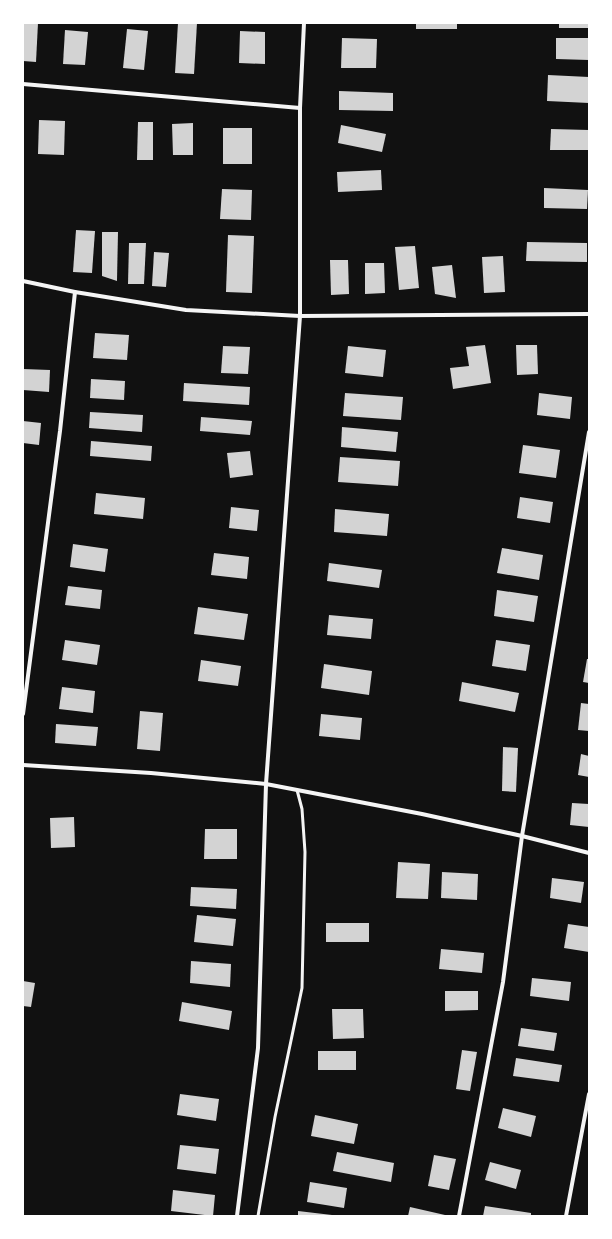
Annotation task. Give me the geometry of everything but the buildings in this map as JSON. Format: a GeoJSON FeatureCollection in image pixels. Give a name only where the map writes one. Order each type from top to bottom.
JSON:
{"type":"FeatureCollection","features":[{"type":"Feature","properties":{"kind":"street"},"geometry":{"type":"LineString","coordinates":[[237,1216],[258,1048],[266,784],[300,316],[300,108],[304,23]]}},
{"type":"Feature","properties":{"kind":"street"},"geometry":{"type":"LineString","coordinates":[[23,84],[300,108]]}},
{"type":"Feature","properties":{"kind":"street"},"geometry":{"type":"LineString","coordinates":[[23,281],[75,292],[186,310],[300,316],[589,314]]}},
{"type":"Feature","properties":{"kind":"street"},"geometry":{"type":"LineString","coordinates":[[23,714],[60,431],[75,292]]}},
{"type":"Feature","properties":{"kind":"street"},"geometry":{"type":"LineString","coordinates":[[459,1216],[504,982],[522,836],[589,432]]}},
{"type":"Feature","properties":{"kind":"street"},"geometry":{"type":"LineString","coordinates":[[23,765],[151,773],[266,784],[422,814],[522,836],[589,853]]}},
{"type":"Feature","properties":{"kind":"street"},"geometry":{"type":"LineString","coordinates":[[566,1216],[589,1094]]}},
{"type":"Feature","properties":{"kind":"lane"},"geometry":{"type":"LineString","coordinates":[[258,1216],[275,1117],[302,988],[305,852],[302,809],[297,790]]}}]}
